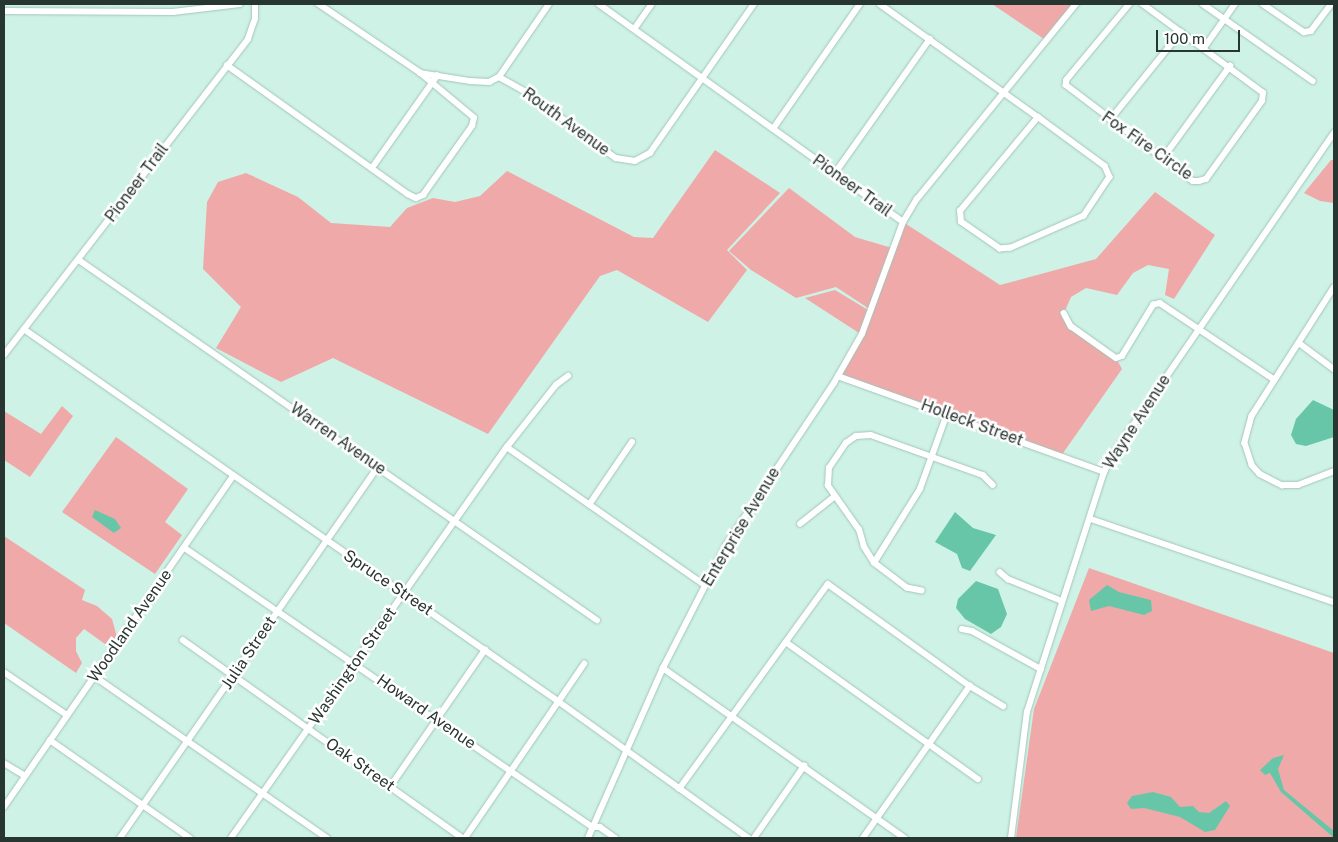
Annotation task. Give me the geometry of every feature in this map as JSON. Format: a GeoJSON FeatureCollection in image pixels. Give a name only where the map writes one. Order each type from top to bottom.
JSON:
{"type":"FeatureCollection","features":[{"type":"Feature","properties":{"kind":"street"},"geometry":{"type":"LineString","coordinates":[[4,11],[173,12],[240,4]]}},
{"type":"Feature","properties":{"kind":"street","name":"Pioneer Trail"},"geometry":{"type":"LineString","coordinates":[[4,355],[79,260],[227,65],[253,28],[255,4]]}},
{"type":"Feature","properties":{"kind":"street"},"geometry":{"type":"LineString","coordinates":[[227,65],[416,198],[423,195],[472,126],[474,118],[420,73],[318,4]]}},
{"type":"Feature","properties":{"kind":"street"},"geometry":{"type":"LineString","coordinates":[[420,73],[489,82],[499,77],[549,4]]}},
{"type":"Feature","properties":{"kind":"street","name":"Pioneer Trail"},"geometry":{"type":"LineString","coordinates":[[599,4],[903,222],[917,199],[1076,4]]}},
{"type":"Feature","properties":{"kind":"street"},"geometry":{"type":"LineString","coordinates":[[635,28],[652,4]]}},
{"type":"Feature","properties":{"kind":"street"},"geometry":{"type":"LineString","coordinates":[[702,77],[754,4]]}},
{"type":"Feature","properties":{"kind":"street"},"geometry":{"type":"LineString","coordinates":[[773,129],[860,4]]}},
{"type":"Feature","properties":{"kind":"street"},"geometry":{"type":"LineString","coordinates":[[880,4],[930,39],[1038,117],[1105,166],[1110,177],[1084,216],[1011,248],[1000,249],[961,222],[960,211],[1038,117]]}},
{"type":"Feature","properties":{"kind":"street","name":"Fox Fire Circle"},"geometry":{"type":"LineString","coordinates":[[1130,4],[1067,80],[1068,89],[1193,181],[1200,182],[1206,179],[1262,101],[1263,93],[1230,66],[1142,4]]}},
{"type":"Feature","properties":{"kind":"street"},"geometry":{"type":"LineString","coordinates":[[1204,4],[1312,81]]}},
{"type":"Feature","properties":{"kind":"street"},"geometry":{"type":"LineString","coordinates":[[1204,48],[1235,4]]}},
{"type":"Feature","properties":{"kind":"street"},"geometry":{"type":"LineString","coordinates":[[1263,4],[1304,32],[1310,30],[1330,4]]}},
{"type":"Feature","properties":{"kind":"street"},"geometry":{"type":"LineString","coordinates":[[1110,120],[1181,32]]}},
{"type":"Feature","properties":{"kind":"street"},"geometry":{"type":"LineString","coordinates":[[835,173],[930,39]]}},
{"type":"Feature","properties":{"kind":"street"},"geometry":{"type":"LineString","coordinates":[[1163,158],[1230,66]]}},
{"type":"Feature","properties":{"kind":"street"},"geometry":{"type":"LineString","coordinates":[[372,168],[437,76]]}},
{"type":"Feature","properties":{"kind":"street","name":"Routh Avenue"},"geometry":{"type":"LineString","coordinates":[[499,77],[528,93],[624,161],[635,161],[650,153],[702,77]]}},
{"type":"Feature","properties":{"kind":"street","name":"Wayne Avenue"},"geometry":{"type":"LineString","coordinates":[[1012,838],[1027,712],[1062,601],[1091,519],[1104,472],[1114,453],[1334,133]]}},
{"type":"Feature","properties":{"kind":"street","name":"Enterprise Avenue"},"geometry":{"type":"LineString","coordinates":[[588,838],[625,750],[663,668],[726,545],[838,376],[862,334],[903,222]]}},
{"type":"Feature","properties":{"kind":"street","name":"Warren Avenue"},"geometry":{"type":"LineString","coordinates":[[79,260],[597,620]]}},
{"type":"Feature","properties":{"kind":"street"},"geometry":{"type":"LineString","coordinates":[[1334,288],[1275,380],[1246,432],[1245,443],[1252,464],[1269,480],[1282,484],[1298,485],[1334,471]]}},
{"type":"Feature","properties":{"kind":"street"},"geometry":{"type":"LineString","coordinates":[[1064,313],[1071,326],[1116,358],[1122,356],[1153,306],[1160,303],[1200,327],[1275,380]]}},
{"type":"Feature","properties":{"kind":"street","name":"Spruce Street"},"geometry":{"type":"LineString","coordinates":[[24,329],[558,701],[749,838]]}},
{"type":"Feature","properties":{"kind":"street"},"geometry":{"type":"LineString","coordinates":[[1299,343],[1334,369]]}},
{"type":"Feature","properties":{"kind":"street","name":"Washington Street"},"geometry":{"type":"LineString","coordinates":[[231,838],[507,447],[556,385],[568,376]]}},
{"type":"Feature","properties":{"kind":"street","name":"Holleck Street"},"geometry":{"type":"LineString","coordinates":[[838,376],[1104,472]]}},
{"type":"Feature","properties":{"kind":"street"},"geometry":{"type":"LineString","coordinates":[[874,563],[898,528],[933,456],[947,414]]}},
{"type":"Feature","properties":{"kind":"street"},"geometry":{"type":"LineString","coordinates":[[922,591],[907,588],[874,563],[864,547],[859,530],[828,486],[830,468],[846,443],[856,436],[871,435],[983,475],[993,485]]}},
{"type":"Feature","properties":{"kind":"street"},"geometry":{"type":"LineString","coordinates":[[589,505],[632,442]]}},
{"type":"Feature","properties":{"kind":"street"},"geometry":{"type":"LineString","coordinates":[[507,447],[705,585]]}},
{"type":"Feature","properties":{"kind":"street","name":"Julia Street"},"geometry":{"type":"LineString","coordinates":[[120,838],[378,467]]}},
{"type":"Feature","properties":{"kind":"street","name":"Woodland Avenue"},"geometry":{"type":"LineString","coordinates":[[4,807],[22,784],[24,775],[185,548],[233,476]]}},
{"type":"Feature","properties":{"kind":"street"},"geometry":{"type":"LineString","coordinates":[[800,524],[834,497]]}},
{"type":"Feature","properties":{"kind":"street"},"geometry":{"type":"LineString","coordinates":[[1091,519],[1334,602]]}},
{"type":"Feature","properties":{"kind":"street","name":"Howard Avenue"},"geometry":{"type":"LineString","coordinates":[[185,548],[592,827],[600,827],[616,838]]}},
{"type":"Feature","properties":{"kind":"street"},"geometry":{"type":"LineString","coordinates":[[1000,572],[1008,579],[1062,601]]}},
{"type":"Feature","properties":{"kind":"street"},"geometry":{"type":"LineString","coordinates":[[680,789],[828,584],[970,686],[1003,706]]}},
{"type":"Feature","properties":{"kind":"street"},"geometry":{"type":"LineString","coordinates":[[962,629],[972,631],[1041,669]]}},
{"type":"Feature","properties":{"kind":"street","name":"Oak Street"},"geometry":{"type":"LineString","coordinates":[[183,640],[464,838]]}},
{"type":"Feature","properties":{"kind":"street"},"geometry":{"type":"LineString","coordinates":[[786,642],[978,779]]}},
{"type":"Feature","properties":{"kind":"street"},"geometry":{"type":"LineString","coordinates":[[390,787],[485,650]]}},
{"type":"Feature","properties":{"kind":"street"},"geometry":{"type":"LineString","coordinates":[[464,838],[584,664]]}},
{"type":"Feature","properties":{"kind":"street"},"geometry":{"type":"LineString","coordinates":[[663,668],[905,838]]}},
{"type":"Feature","properties":{"kind":"street"},"geometry":{"type":"LineString","coordinates":[[4,672],[68,715]]}},
{"type":"Feature","properties":{"kind":"street"},"geometry":{"type":"LineString","coordinates":[[94,676],[327,838]]}},
{"type":"Feature","properties":{"kind":"street"},"geometry":{"type":"LineString","coordinates":[[863,838],[970,686]]}},
{"type":"Feature","properties":{"kind":"street"},"geometry":{"type":"LineString","coordinates":[[50,740],[190,838]]}},
{"type":"Feature","properties":{"kind":"street"},"geometry":{"type":"LineString","coordinates":[[4,763],[24,775]]}},
{"type":"Feature","properties":{"kind":"street"},"geometry":{"type":"LineString","coordinates":[[754,838],[804,766]]}},
{"type":"Feature","properties":{"kind":"shaded area"},"geometry":{"type":"Polygon","coordinates":[[[992,4],[1073,4],[1044,39],[992,4]]]}},
{"type":"Feature","properties":{"kind":"shaded area"},"geometry":{"type":"Polygon","coordinates":[[[715,150],[780,193],[727,250],[747,270],[708,322],[617,270],[600,276],[488,434],[333,358],[281,382],[216,348],[241,307],[203,269],[207,202],[218,182],[246,173],[298,197],[331,223],[390,227],[407,208],[433,198],[455,202],[480,196],[507,171],[634,237],[653,238],[715,150]]]}},
{"type":"Feature","properties":{"kind":"shaded area"},"geometry":{"type":"Polygon","coordinates":[[[1331,160],[1334,160],[1334,203],[1320,201],[1304,193],[1331,160]]]}},
{"type":"Feature","properties":{"kind":"shaded area"},"geometry":{"type":"Polygon","coordinates":[[[789,188],[855,237],[892,248],[903,222],[1000,285],[1096,259],[1155,192],[1215,235],[1174,299],[1165,295],[1169,269],[1148,265],[1133,273],[1117,295],[1086,288],[1071,297],[1064,313],[1071,326],[1116,358],[1122,369],[1061,456],[838,376],[871,310],[836,287],[796,298],[751,270],[729,251],[789,188]]]}},
{"type":"Feature","properties":{"kind":"shaded area"},"geometry":{"type":"Polygon","coordinates":[[[835,290],[868,310],[859,333],[805,298],[835,290]]]}},
{"type":"Feature","properties":{"kind":"shaded area"},"geometry":{"type":"Polygon","coordinates":[[[1313,400],[1334,410],[1334,437],[1306,446],[1296,444],[1291,435],[1296,419],[1313,400]]]}},
{"type":"Feature","properties":{"kind":"shaded area"},"geometry":{"type":"Polygon","coordinates":[[[62,406],[73,416],[30,477],[4,460],[4,411],[41,434],[62,406]]]}},
{"type":"Feature","properties":{"kind":"shaded area"},"geometry":{"type":"Polygon","coordinates":[[[116,437],[188,489],[165,522],[182,535],[155,574],[62,512],[116,437]]]}},
{"type":"Feature","properties":{"kind":"shaded area"},"geometry":{"type":"Polygon","coordinates":[[[95,510],[115,519],[121,528],[114,533],[92,517],[95,510]]]}},
{"type":"Feature","properties":{"kind":"shaded area"},"geometry":{"type":"Polygon","coordinates":[[[955,512],[973,528],[996,535],[970,571],[962,568],[957,554],[935,542],[955,512]]]}},
{"type":"Feature","properties":{"kind":"shaded area"},"geometry":{"type":"Polygon","coordinates":[[[4,536],[85,590],[82,600],[97,606],[112,619],[117,637],[115,646],[105,644],[84,629],[76,638],[76,651],[82,663],[76,673],[4,623],[4,536]]]}},
{"type":"Feature","properties":{"kind":"shaded area"},"geometry":{"type":"Polygon","coordinates":[[[1089,568],[1334,653],[1334,838],[1016,838],[1034,709],[1089,568]]]}},
{"type":"Feature","properties":{"kind":"shaded area"},"geometry":{"type":"Polygon","coordinates":[[[976,581],[998,589],[1007,614],[1001,627],[991,634],[965,619],[956,608],[958,599],[976,581]]]}},
{"type":"Feature","properties":{"kind":"shaded area"},"geometry":{"type":"Polygon","coordinates":[[[1107,585],[1119,592],[1151,600],[1152,611],[1144,615],[1109,606],[1091,611],[1089,600],[1107,585]]]}},
{"type":"Feature","properties":{"kind":"shaded area"},"geometry":{"type":"Polygon","coordinates":[[[1284,755],[1278,769],[1284,790],[1334,831],[1334,838],[1281,792],[1270,773],[1265,775],[1260,770],[1273,758],[1284,755]]]}},
{"type":"Feature","properties":{"kind":"shaded area"},"geometry":{"type":"Polygon","coordinates":[[[1153,792],[1171,797],[1180,807],[1193,806],[1199,812],[1209,813],[1226,801],[1230,806],[1215,830],[1205,832],[1180,817],[1144,808],[1131,809],[1127,803],[1132,796],[1153,792]]]}}]}
